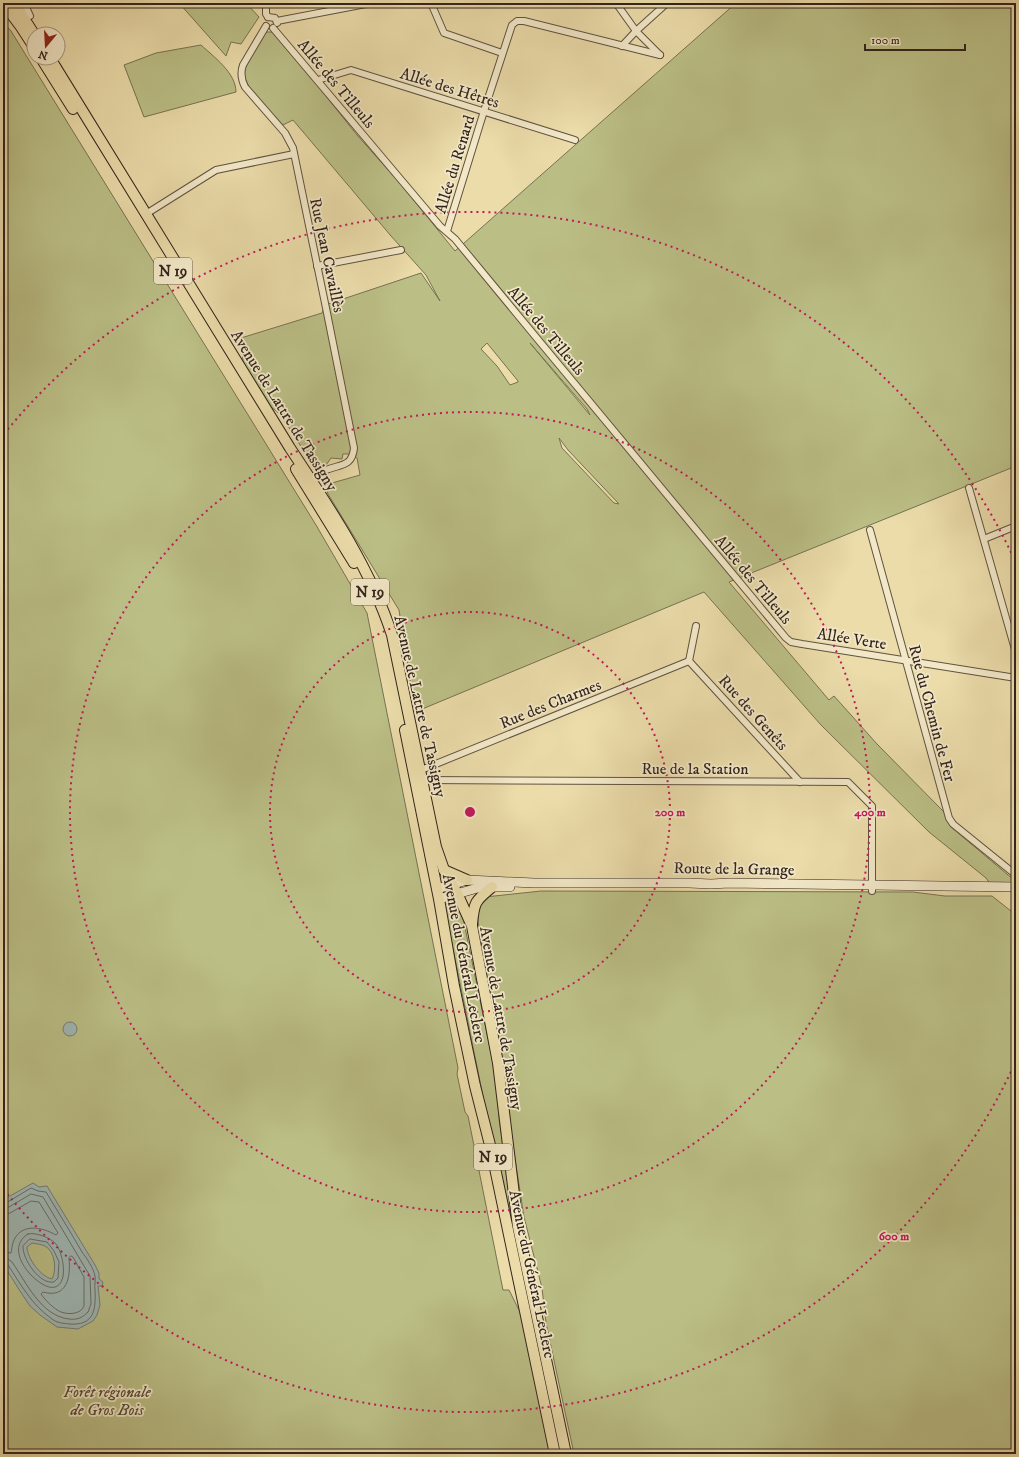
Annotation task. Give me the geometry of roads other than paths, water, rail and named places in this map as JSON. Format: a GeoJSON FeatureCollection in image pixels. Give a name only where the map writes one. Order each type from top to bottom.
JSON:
{"type":"FeatureCollection","features":[{"type":"Feature","properties":{"kind":"main road"},"geometry":{"type":"LineString","coordinates":[[3,3],[26,34]]}},
{"type":"Feature","properties":{"kind":"main road"},"geometry":{"type":"LineString","coordinates":[[14,3],[29,26]]}},
{"type":"Feature","properties":{"kind":"main road","name":"N 19"},"geometry":{"type":"LineString","coordinates":[[46,66],[308,481]]}},
{"type":"Feature","properties":{"kind":"main road","name":"Avenue de Lattre de Tassigny"},"geometry":{"type":"LineString","coordinates":[[55,66],[308,481],[318,490],[355,552],[376,591],[385,615],[392,635],[436,847],[444,870],[457,893],[472,926],[498,1063],[518,1227],[566,1454]]}},
{"type":"Feature","properties":{"kind":"main road","name":"Avenue du Général Leclerc"},"geometry":{"type":"LineString","coordinates":[[308,481],[356,566],[373,599],[383,626],[439,899],[454,986],[475,1086],[494,1164],[555,1454]]}},
{"type":"Feature","properties":{"kind":"main road"},"geometry":{"type":"LineString","coordinates":[[444,870],[467,880]]}},
{"type":"Feature","properties":{"kind":"main road","name":"Route de la Grange"},"geometry":{"type":"LineString","coordinates":[[437,889],[467,880],[492,884],[612,888],[769,889],[1016,887]]}},
{"type":"Feature","properties":{"kind":"main road"},"geometry":{"type":"LineString","coordinates":[[472,926],[473,910],[476,900],[492,884]]}},
{"type":"Feature","properties":{"kind":"main road","name":"Route de la Grange"},"geometry":{"type":"LineString","coordinates":[[439,899],[492,884]]}},
{"type":"Feature","properties":{"kind":"main road","name":"Route de la Grange"},"geometry":{"type":"LineString","coordinates":[[872,888],[944,892],[1016,890]]}},
{"type":"Feature","properties":{"kind":"street"},"geometry":{"type":"LineString","coordinates":[[24,3],[30,16]]}},
{"type":"Feature","properties":{"kind":"street"},"geometry":{"type":"LineString","coordinates":[[266,3],[266,14],[268,17]]}},
{"type":"Feature","properties":{"kind":"street"},"geometry":{"type":"LineString","coordinates":[[277,21],[370,3]]}},
{"type":"Feature","properties":{"kind":"street"},"geometry":{"type":"LineString","coordinates":[[431,3],[444,33],[502,53]]}},
{"type":"Feature","properties":{"kind":"street"},"geometry":{"type":"LineString","coordinates":[[616,3],[636,31],[660,55],[622,46],[636,31],[668,3]]}},
{"type":"Feature","properties":{"kind":"street"},"geometry":{"type":"LineString","coordinates":[[268,17],[273,17],[277,21]]}},
{"type":"Feature","properties":{"kind":"street"},"geometry":{"type":"LineString","coordinates":[[268,17],[265,22],[266,26],[269,28],[273,28],[277,21]]}},
{"type":"Feature","properties":{"kind":"street","name":"Allée du Renard"},"geometry":{"type":"LineString","coordinates":[[447,231],[512,24],[524,21],[622,46]]}},
{"type":"Feature","properties":{"kind":"street","name":"Rue Jean Cavaillès"},"geometry":{"type":"LineString","coordinates":[[266,26],[243,65],[241,78],[245,86],[285,133],[290,141],[294,154],[354,448],[352,456],[347,463],[328,470],[308,481]]}},
{"type":"Feature","properties":{"kind":"street","name":"Allée des Tilleuls"},"geometry":{"type":"LineString","coordinates":[[273,28],[440,226],[447,231],[786,638],[791,642],[802,644]]}},
{"type":"Feature","properties":{"kind":"street","name":"Allée des Hêtres"},"geometry":{"type":"LineString","coordinates":[[318,80],[351,70],[575,140]]}},
{"type":"Feature","properties":{"kind":"street"},"geometry":{"type":"LineString","coordinates":[[146,214],[216,170],[294,154]]}},
{"type":"Feature","properties":{"kind":"street"},"geometry":{"type":"LineString","coordinates":[[317,266],[401,250]]}},
{"type":"Feature","properties":{"kind":"street"},"geometry":{"type":"LineString","coordinates":[[969,488],[1015,642],[1016,653]]}},
{"type":"Feature","properties":{"kind":"street"},"geometry":{"type":"LineString","coordinates":[[984,539],[1016,526]]}},
{"type":"Feature","properties":{"kind":"street","name":"Rue du Chemin de Fer"},"geometry":{"type":"LineString","coordinates":[[870,530],[949,818],[953,824],[1016,875]]}},
{"type":"Feature","properties":{"kind":"street"},"geometry":{"type":"LineString","coordinates":[[689,661],[696,626]]}},
{"type":"Feature","properties":{"kind":"street","name":"Allée Verte"},"geometry":{"type":"LineString","coordinates":[[802,644],[906,659],[1016,678]]}},
{"type":"Feature","properties":{"kind":"street","name":"Rue des Charmes"},"geometry":{"type":"LineString","coordinates":[[421,770],[689,661]]}},
{"type":"Feature","properties":{"kind":"street","name":"Rue des Genêts"},"geometry":{"type":"LineString","coordinates":[[689,661],[800,782]]}},
{"type":"Feature","properties":{"kind":"street","name":"Rue de la Station"},"geometry":{"type":"LineString","coordinates":[[423,780],[848,782],[872,806],[872,888]]}},
{"type":"Feature","properties":{"kind":"water"},"geometry":{"type":"Polygon","coordinates":[[[70,1022],[75,1024],[77,1029],[75,1034],[70,1036],[65,1034],[63,1029],[65,1024],[70,1022]]]}},
{"type":"Feature","properties":{"kind":"water"},"geometry":{"type":"Polygon","coordinates":[[[33,1183],[39,1187],[47,1186],[95,1265],[99,1273],[99,1279],[103,1282],[102,1286],[98,1286],[100,1305],[97,1315],[93,1321],[78,1329],[57,1327],[30,1306],[3,1264],[3,1200],[33,1183]],[[32,1243],[27,1247],[29,1256],[43,1275],[52,1279],[55,1266],[51,1252],[45,1246],[32,1243]]]}},
{"type":"Feature","properties":{"kind":"park label","name":"Forêt régionale de Gros Bois"},"geometry":{"type":"Point","coordinates":[107,1400]}}]}
